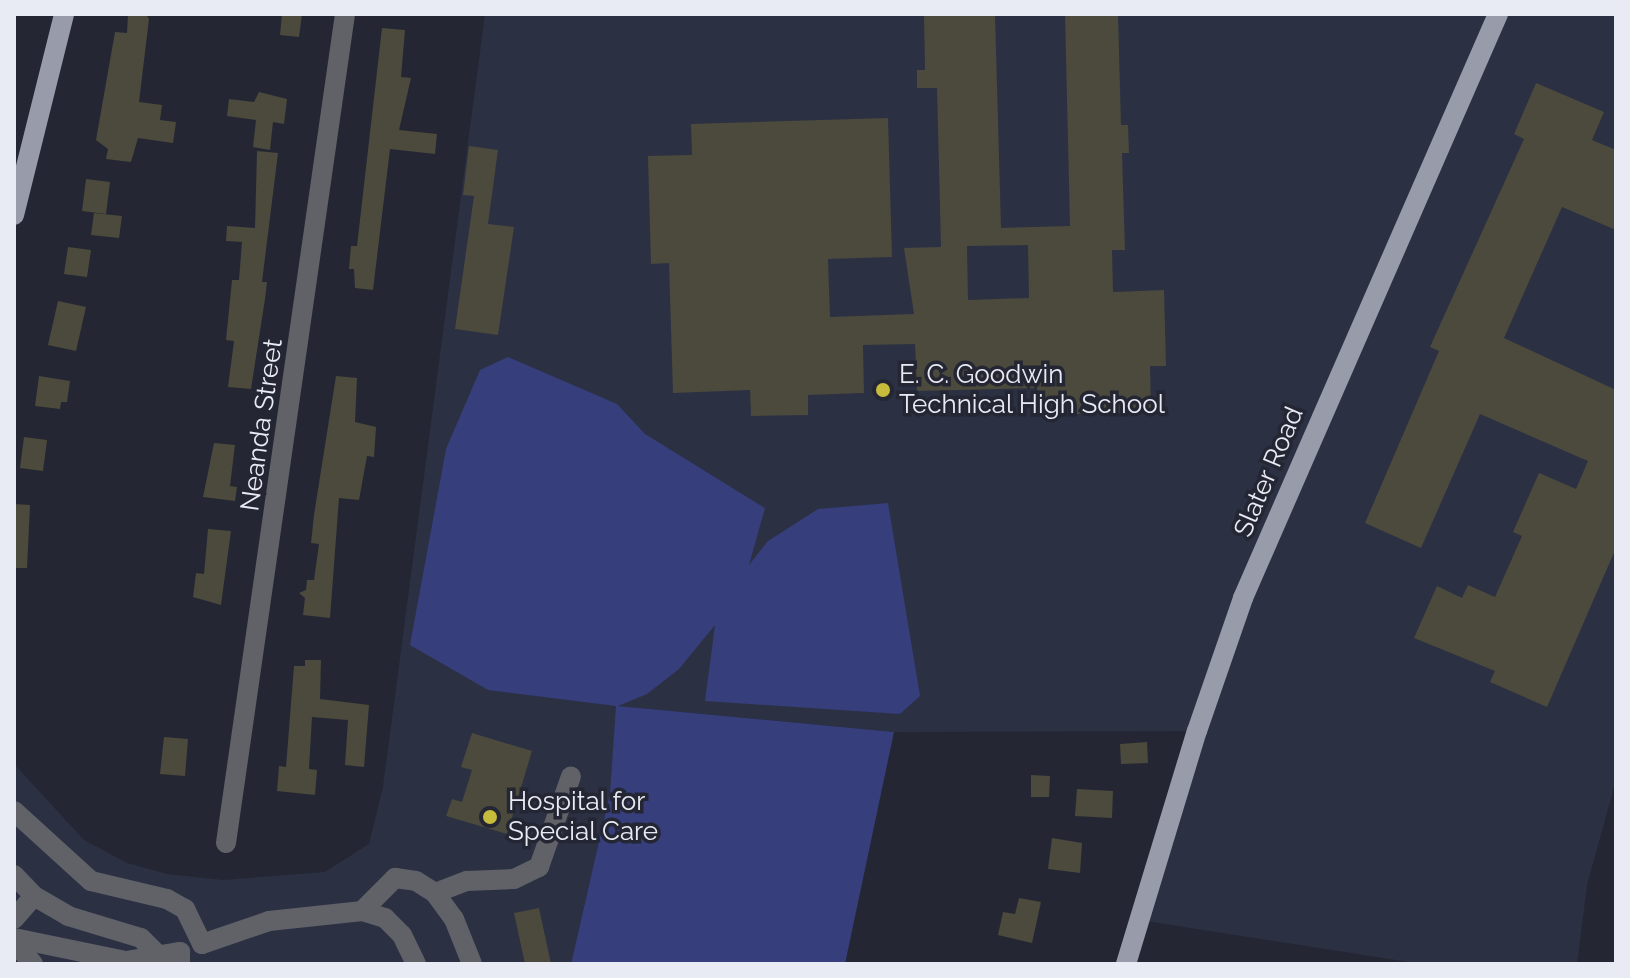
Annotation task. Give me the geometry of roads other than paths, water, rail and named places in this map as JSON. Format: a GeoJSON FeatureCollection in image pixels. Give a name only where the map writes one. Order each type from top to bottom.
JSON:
{"type":"FeatureCollection","features":[{"type":"Feature","properties":{"kind":"main road"},"geometry":{"type":"LineString","coordinates":[[14,215],[64,14]]}},
{"type":"Feature","properties":{"kind":"main road","name":"Slater Road"},"geometry":{"type":"LineString","coordinates":[[1126,964],[1238,612],[1498,14]]}},
{"type":"Feature","properties":{"kind":"street","name":"Neanda Street"},"geometry":{"type":"LineString","coordinates":[[226,843],[345,14]]}},
{"type":"Feature","properties":{"kind":"street"},"geometry":{"type":"LineString","coordinates":[[435,893],[467,881],[514,879],[539,867],[571,776]]}},
{"type":"Feature","properties":{"kind":"street"},"geometry":{"type":"LineString","coordinates":[[14,811],[91,881],[167,899],[185,909],[202,944]]}},
{"type":"Feature","properties":{"kind":"street"},"geometry":{"type":"LineString","coordinates":[[14,875],[34,896],[68,916],[141,938],[155,952]]}},
{"type":"Feature","properties":{"kind":"street"},"geometry":{"type":"LineString","coordinates":[[362,911],[395,878],[416,881],[435,893],[454,919],[472,964]]}},
{"type":"Feature","properties":{"kind":"street"},"geometry":{"type":"LineString","coordinates":[[14,919],[34,896]]}},
{"type":"Feature","properties":{"kind":"street"},"geometry":{"type":"LineString","coordinates":[[14,940],[126,961],[155,952],[180,958],[202,944],[269,921],[362,911],[385,918],[402,935],[416,964]]}},
{"type":"Feature","properties":{"kind":"street"},"geometry":{"type":"LineString","coordinates":[[14,940],[33,964]]}},
{"type":"Feature","properties":{"kind":"place","name":"E. C. Goodwin Technical High School"},"geometry":{"type":"Point","coordinates":[883,390]}},
{"type":"Feature","properties":{"kind":"place","name":"Hospital for Special Care"},"geometry":{"type":"Point","coordinates":[490,817]}}]}
